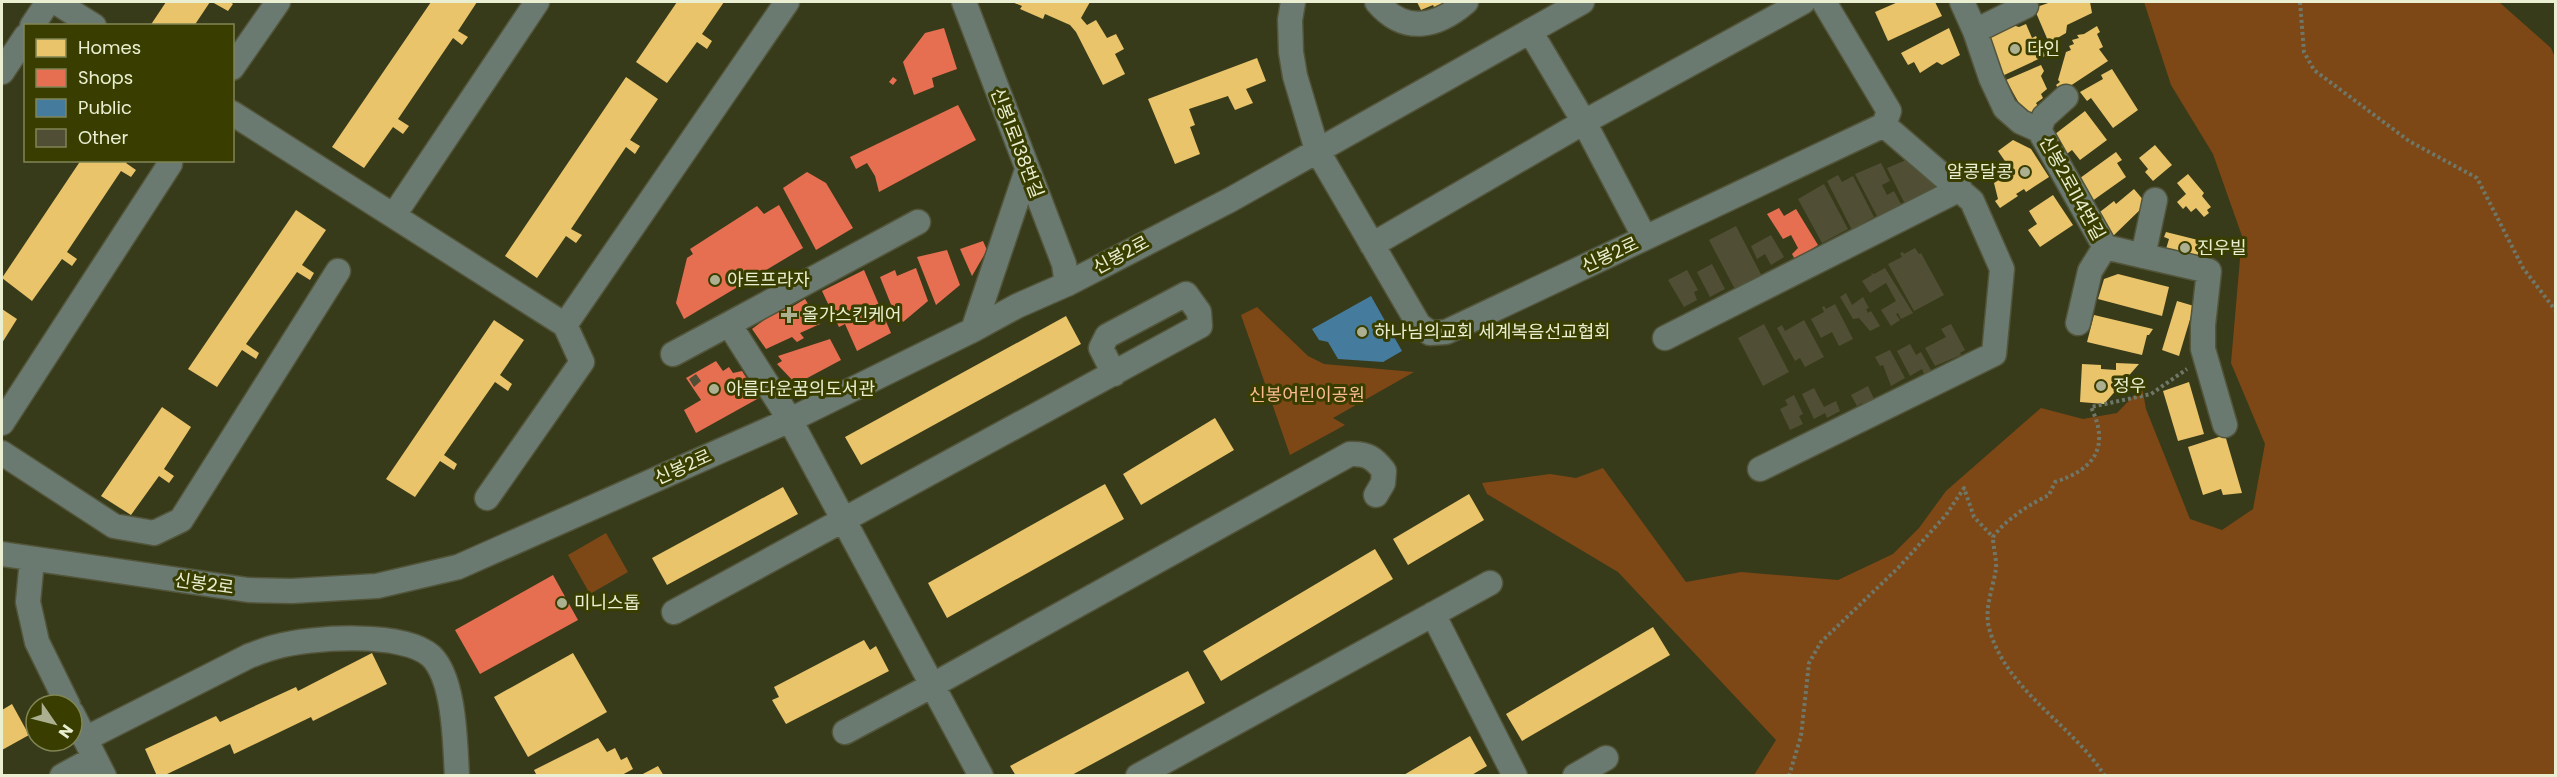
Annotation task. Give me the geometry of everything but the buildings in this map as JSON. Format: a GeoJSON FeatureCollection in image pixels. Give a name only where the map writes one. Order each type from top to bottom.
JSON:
{"type":"FeatureCollection","features":[{"type":"Feature","properties":{"kind":"street"},"geometry":{"type":"LineString","coordinates":[[33,24],[48,2]]}},
{"type":"Feature","properties":{"kind":"street"},"geometry":{"type":"LineString","coordinates":[[56,2],[91,24]]}},
{"type":"Feature","properties":{"kind":"street"},"geometry":{"type":"LineString","coordinates":[[234,65],[278,2]]}},
{"type":"Feature","properties":{"kind":"street"},"geometry":{"type":"LineString","coordinates":[[394,215],[537,2]]}},
{"type":"Feature","properties":{"kind":"street"},"geometry":{"type":"LineString","coordinates":[[565,325],[787,2]]}},
{"type":"Feature","properties":{"kind":"street","name":"신봉1로138번길"},"geometry":{"type":"LineString","coordinates":[[964,2],[1064,264],[1067,284]]}},
{"type":"Feature","properties":{"kind":"street"},"geometry":{"type":"LineString","coordinates":[[1293,2],[1290,20],[1291,52],[1295,76],[1317,150]]}},
{"type":"Feature","properties":{"kind":"street"},"geometry":{"type":"LineString","coordinates":[[1377,2],[1388,14],[1411,25],[1430,22],[1466,2]]}},
{"type":"Feature","properties":{"kind":"street","name":"신봉2로"},"geometry":{"type":"LineString","coordinates":[[2,554],[248,590],[292,591],[377,586],[458,567],[790,420],[1017,306],[1067,284],[1230,200],[1582,2]]}},
{"type":"Feature","properties":{"kind":"street"},"geometry":{"type":"LineString","coordinates":[[1372,245],[1584,122],[1803,2]]}},
{"type":"Feature","properties":{"kind":"street"},"geometry":{"type":"LineString","coordinates":[[1760,469],[1994,354],[2002,269],[1972,201],[1884,125],[1889,111],[1883,98],[1824,2]]}},
{"type":"Feature","properties":{"kind":"street","name":"신봉2로114번길"},"geometry":{"type":"LineString","coordinates":[[1962,2],[2005,108],[2021,122],[2039,130],[2105,247],[2209,271],[2203,325],[2203,349],[2225,425]]}},
{"type":"Feature","properties":{"kind":"street"},"geometry":{"type":"LineString","coordinates":[[1975,31],[2026,6]]}},
{"type":"Feature","properties":{"kind":"street"},"geometry":{"type":"LineString","coordinates":[[1530,30],[1584,122],[1645,238]]}},
{"type":"Feature","properties":{"kind":"street"},"geometry":{"type":"LineString","coordinates":[[2,72],[24,39]]}},
{"type":"Feature","properties":{"kind":"street"},"geometry":{"type":"LineString","coordinates":[[2039,130],[2043,117],[2066,97]]}},
{"type":"Feature","properties":{"kind":"street"},"geometry":{"type":"LineString","coordinates":[[234,114],[565,325],[582,362],[487,498]]}},
{"type":"Feature","properties":{"kind":"street","name":"신봉2로"},"geometry":{"type":"LineString","coordinates":[[1317,150],[1419,325],[1430,333],[1446,332],[1884,125]]}},
{"type":"Feature","properties":{"kind":"street"},"geometry":{"type":"LineString","coordinates":[[2,423],[170,164]]}},
{"type":"Feature","properties":{"kind":"street"},"geometry":{"type":"LineString","coordinates":[[973,330],[1027,170]]}},
{"type":"Feature","properties":{"kind":"street"},"geometry":{"type":"LineString","coordinates":[[1665,338],[1960,189]]}},
{"type":"Feature","properties":{"kind":"street"},"geometry":{"type":"LineString","coordinates":[[2143,256],[2155,201]]}},
{"type":"Feature","properties":{"kind":"street"},"geometry":{"type":"LineString","coordinates":[[673,354],[918,222]]}},
{"type":"Feature","properties":{"kind":"street"},"geometry":{"type":"LineString","coordinates":[[2078,322],[2090,271],[2105,247]]}},
{"type":"Feature","properties":{"kind":"street"},"geometry":{"type":"LineString","coordinates":[[2,453],[114,525],[154,533],[181,520],[338,271]]}},
{"type":"Feature","properties":{"kind":"street"},"geometry":{"type":"LineString","coordinates":[[729,324],[790,420],[981,776]]}},
{"type":"Feature","properties":{"kind":"street"},"geometry":{"type":"LineString","coordinates":[[674,612],[1114,374]]}},
{"type":"Feature","properties":{"kind":"street"},"geometry":{"type":"LineString","coordinates":[[845,732],[1350,454],[1364,453],[1375,459],[1384,471],[1383,483],[1376,495]]}},
{"type":"Feature","properties":{"kind":"street"},"geometry":{"type":"LineString","coordinates":[[32,560],[28,602],[37,642],[62,693]]}},
{"type":"Feature","properties":{"kind":"street"},"geometry":{"type":"LineString","coordinates":[[1138,776],[1490,583]]}},
{"type":"Feature","properties":{"kind":"street"},"geometry":{"type":"LineString","coordinates":[[1433,614],[1515,776]]}},
{"type":"Feature","properties":{"kind":"street"},"geometry":{"type":"LineString","coordinates":[[69,774],[249,656],[275,646],[317,639],[360,638],[407,643],[431,656],[445,678],[452,716],[457,776]]}},
{"type":"Feature","properties":{"kind":"street"},"geometry":{"type":"LineString","coordinates":[[84,738],[94,758]]}},
{"type":"Feature","properties":{"kind":"street"},"geometry":{"type":"LineString","coordinates":[[1575,776],[1606,758]]}},
{"type":"Feature","properties":{"kind":"path"},"geometry":{"type":"LineString","coordinates":[[2300,2],[2304,52],[2314,70],[2409,141],[2477,178],[2523,268],[2556,311]]}},
{"type":"Feature","properties":{"kind":"path"},"geometry":{"type":"LineString","coordinates":[[1993,537],[2001,526],[2025,511],[2033,503],[2049,495],[2055,482],[2074,476],[2094,458],[2099,450],[2099,432],[2091,407],[2105,406],[2114,401],[2133,400],[2151,394],[2206,359]]}},
{"type":"Feature","properties":{"kind":"path"},"geometry":{"type":"LineString","coordinates":[[1789,776],[1801,736],[1809,663],[1821,642],[1899,567],[1946,515],[1964,488],[1974,517],[1993,537],[1996,567],[1992,583],[1988,627],[1998,651],[2013,675],[2094,758],[2105,776]]}},
{"type":"Feature","properties":{"kind":"green space"},"geometry":{"type":"Polygon","coordinates":[[[2144,2],[2499,2],[2551,48],[2556,60],[2555,775],[1754,775],[1776,740],[1618,572],[1487,494],[1482,483],[1550,474],[1576,478],[1603,468],[1686,582],[1741,572],[1838,580],[1893,554],[1919,528],[1946,491],[2041,408],[2083,419],[2117,413],[2142,387],[2146,409],[2190,519],[2222,530],[2253,509],[2265,444],[2231,363],[2242,236],[2213,154],[2171,85],[2144,2]]]}},
{"type":"Feature","properties":{"kind":"green space","name":"신봉어린이공원"},"geometry":{"type":"Polygon","coordinates":[[[1257,307],[1308,356],[1324,364],[1414,372],[1333,418],[1345,425],[1290,455],[1241,315],[1257,307]]]}},
{"type":"Feature","properties":{"kind":"green space"},"geometry":{"type":"Polygon","coordinates":[[[606,533],[628,572],[590,594],[568,555],[606,533]]]}},
{"type":"Feature","properties":{"kind":"place","name":"다인"},"geometry":{"type":"Point","coordinates":[2015,49]}},
{"type":"Feature","properties":{"kind":"place","name":"알콩달콩"},"geometry":{"type":"Point","coordinates":[2025,172]}},
{"type":"Feature","properties":{"kind":"place","name":"진우빌"},"geometry":{"type":"Point","coordinates":[2185,248]}},
{"type":"Feature","properties":{"kind":"place","name":"아트프라자"},"geometry":{"type":"Point","coordinates":[715,280]}},
{"type":"Feature","properties":{"kind":"place","name":"올가스킨케어"},"geometry":{"type":"Point","coordinates":[789,315]}},
{"type":"Feature","properties":{"kind":"place","name":"하나님의교회 세계복음선교협회"},"geometry":{"type":"Point","coordinates":[1362,332]}},
{"type":"Feature","properties":{"kind":"place","name":"정우"},"geometry":{"type":"Point","coordinates":[2101,386]}},
{"type":"Feature","properties":{"kind":"place","name":"아름다운꿈의도서관"},"geometry":{"type":"Point","coordinates":[714,389]}},
{"type":"Feature","properties":{"kind":"place","name":"미니스톱"},"geometry":{"type":"Point","coordinates":[562,603]}}]}
